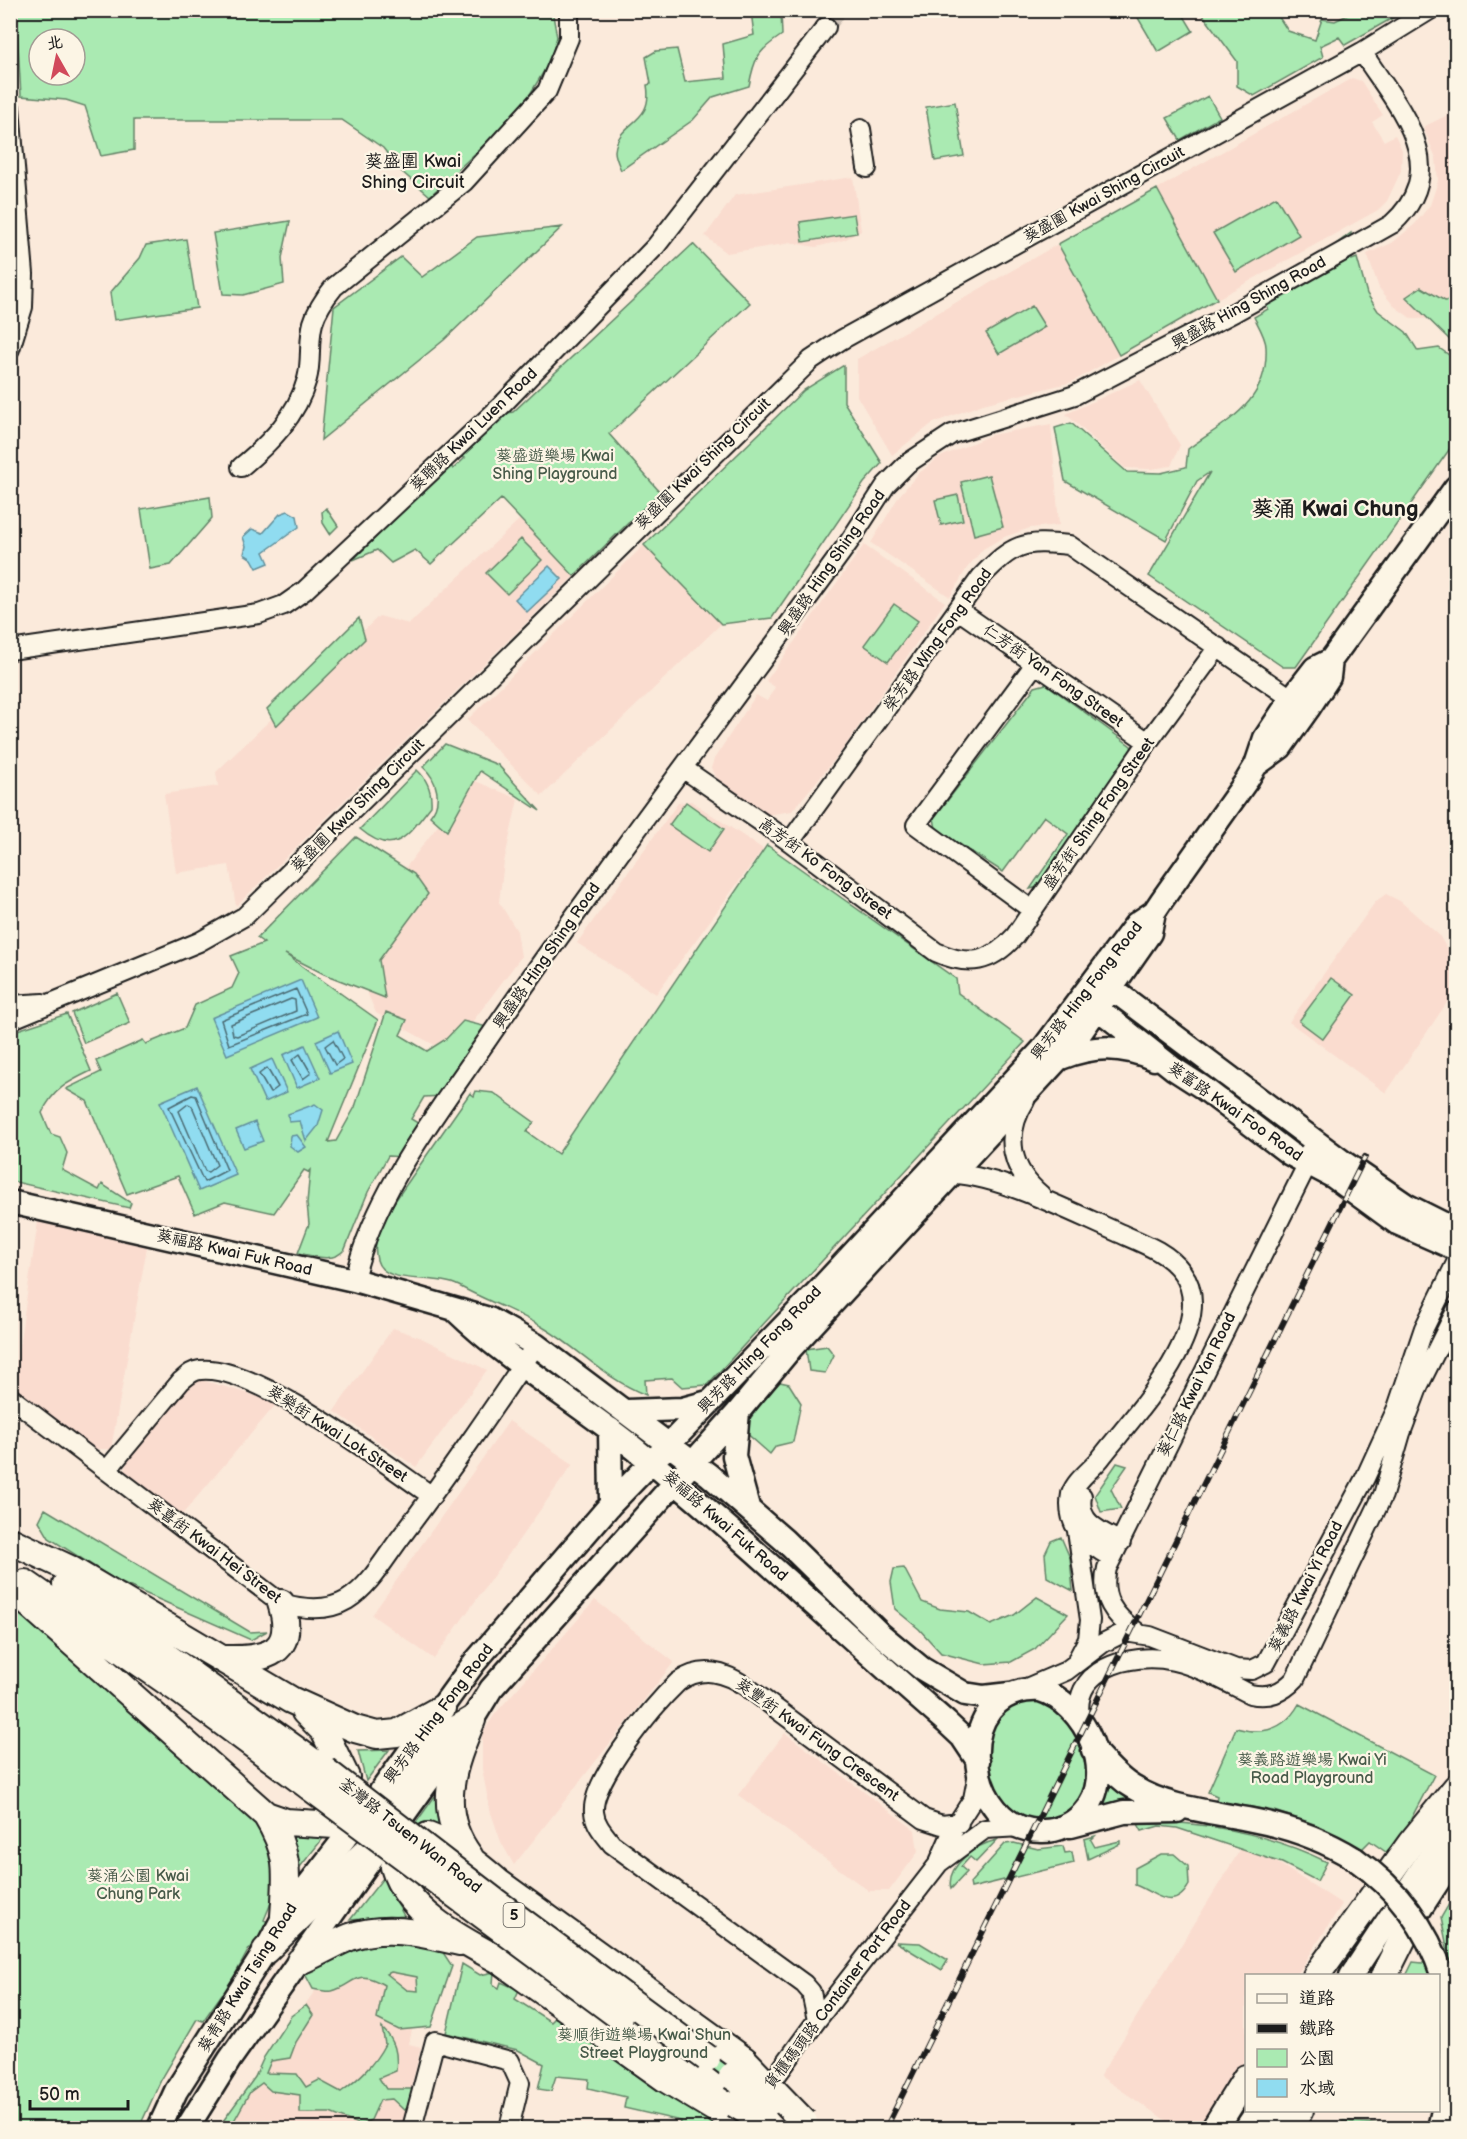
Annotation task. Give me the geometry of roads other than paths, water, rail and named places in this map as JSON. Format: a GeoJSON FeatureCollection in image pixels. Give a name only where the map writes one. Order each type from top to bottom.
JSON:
{"type":"FeatureCollection","features":[{"type":"Feature","properties":{"kind":"highway"},"geometry":{"type":"LineString","coordinates":[[12,1541],[68,1568],[291,1700],[355,1729],[377,1735],[397,1733],[442,1708]]}},
{"type":"Feature","properties":{"kind":"highway","name":"荃灣路 Tsuen Wan Road"},"geometry":{"type":"LineString","coordinates":[[12,1541],[110,1616],[736,2116],[773,2128]]}},
{"type":"Feature","properties":{"kind":"highway","name":"荃灣路 Tsuen Wan Road"},"geometry":{"type":"LineString","coordinates":[[10,1574],[170,1683],[290,1759],[732,2076],[808,2125]]}},
{"type":"Feature","properties":{"kind":"highway"},"geometry":{"type":"LineString","coordinates":[[10,1587],[266,1815],[278,1834],[286,1858],[284,1916]]}},
{"type":"Feature","properties":{"kind":"highway"},"geometry":{"type":"LineString","coordinates":[[225,1659],[252,1659],[273,1653],[283,1639],[285,1631],[285,1615],[281,1603]]}},
{"type":"Feature","properties":{"kind":"highway"},"geometry":{"type":"LineString","coordinates":[[291,1700],[324,1731],[346,1777]]}},
{"type":"Feature","properties":{"kind":"highway"},"geometry":{"type":"LineString","coordinates":[[400,1764],[389,1806],[443,1737],[472,1720]]}},
{"type":"Feature","properties":{"kind":"highway"},"geometry":{"type":"LineString","coordinates":[[472,1720],[454,1764],[450,1786],[453,1824],[461,1846],[474,1862]]}},
{"type":"Feature","properties":{"kind":"highway"},"geometry":{"type":"LineString","coordinates":[[1317,1974],[1411,1843],[1456,1788]]}},
{"type":"Feature","properties":{"kind":"highway"},"geometry":{"type":"LineString","coordinates":[[266,1815],[363,1847],[400,1884],[415,1904],[470,1944],[499,1960],[666,2079],[747,2128]]}},
{"type":"Feature","properties":{"kind":"highway"},"geometry":{"type":"LineString","coordinates":[[428,1836],[447,1843],[474,1862],[499,1883],[744,2060],[808,2125]]}},
{"type":"Feature","properties":{"kind":"highway"},"geometry":{"type":"LineString","coordinates":[[343,1898],[363,1847]]}},
{"type":"Feature","properties":{"kind":"highway"},"geometry":{"type":"LineString","coordinates":[[266,1950],[363,1847]]}},
{"type":"Feature","properties":{"kind":"highway"},"geometry":{"type":"LineString","coordinates":[[300,1961],[352,1937],[377,1932],[405,1930],[470,1944]]}},
{"type":"Feature","properties":{"kind":"highway"},"geometry":{"type":"LineString","coordinates":[[1385,1974],[1406,1932]]}},
{"type":"Feature","properties":{"kind":"highway"},"geometry":{"type":"LineString","coordinates":[[666,2079],[719,2128]]}},
{"type":"Feature","properties":{"kind":"highway"},"geometry":{"type":"LineString","coordinates":[[1215,2128],[1245,2080]]}},
{"type":"Feature","properties":{"kind":"highway"},"geometry":{"type":"LineString","coordinates":[[1288,2128],[1299,2112]]}},
{"type":"Feature","properties":{"kind":"highway"},"geometry":{"type":"LineString","coordinates":[[736,2116],[753,2128]]}},
{"type":"Feature","properties":{"kind":"main road","name":"興芳路 Hing Fong Road"},"geometry":{"type":"LineString","coordinates":[[472,1720],[491,1689],[738,1412],[792,1347],[955,1174],[1060,1058],[1105,983],[1136,924],[1154,912],[1256,765],[1281,747],[1300,704],[1329,677],[1331,660],[1456,487]]}},
{"type":"Feature","properties":{"kind":"main road","name":"葵富路 Kwai Foo Road"},"geometry":{"type":"LineString","coordinates":[[1105,983],[1301,1132],[1406,1205],[1456,1230]]}},
{"type":"Feature","properties":{"kind":"main road","name":"興芳路 Hing Fong Road"},"geometry":{"type":"LineString","coordinates":[[400,1764],[474,1663],[611,1504],[818,1291],[1042,1050],[1092,1004]]}},
{"type":"Feature","properties":{"kind":"main road","name":"葵富路 Kwai Foo Road"},"geometry":{"type":"LineString","coordinates":[[1092,1004],[1174,1069],[1202,1087],[1290,1154],[1334,1177],[1397,1223],[1456,1249]]}},
{"type":"Feature","properties":{"kind":"main road"},"geometry":{"type":"LineString","coordinates":[[1060,1058],[1086,1049],[1113,1047],[1134,1051],[1174,1069]]}},
{"type":"Feature","properties":{"kind":"main road","name":"葵福路 Kwai Fuk Road"},"geometry":{"type":"LineString","coordinates":[[10,1202],[354,1280],[489,1319],[536,1345],[693,1462],[749,1509],[880,1634],[921,1668],[965,1694],[984,1697],[1014,1693]]}},
{"type":"Feature","properties":{"kind":"main road","name":"葵福路 Kwai Fuk Road"},"geometry":{"type":"LineString","coordinates":[[456,1311],[478,1333],[610,1429],[675,1483],[946,1722],[962,1737],[978,1767]]}},
{"type":"Feature","properties":{"kind":"main road"},"geometry":{"type":"LineString","coordinates":[[627,1411],[682,1409],[710,1401]]}},
{"type":"Feature","properties":{"kind":"main road"},"geometry":{"type":"LineString","coordinates":[[738,1412],[734,1456],[749,1509]]}},
{"type":"Feature","properties":{"kind":"main road"},"geometry":{"type":"LineString","coordinates":[[610,1429],[611,1504]]}},
{"type":"Feature","properties":{"kind":"main road"},"geometry":{"type":"LineString","coordinates":[[1058,1829],[1075,1821],[1093,1798],[1098,1779],[1093,1750],[1082,1725],[1059,1697],[1040,1690],[1014,1693],[993,1706],[982,1722],[977,1741],[978,1767],[990,1802],[1004,1817],[1021,1827],[1039,1831],[1058,1829],[1124,1812],[1208,1812]]}},
{"type":"Feature","properties":{"kind":"main road"},"geometry":{"type":"LineString","coordinates":[[1093,1750],[1119,1777],[1134,1788],[1208,1812],[1294,1831],[1328,1843],[1355,1859],[1384,1882],[1410,1911],[1430,1942],[1443,1977],[1452,2033],[1448,2089]]}},
{"type":"Feature","properties":{"kind":"main road"},"geometry":{"type":"LineString","coordinates":[[1352,1974],[1455,1818]]}},
{"type":"Feature","properties":{"kind":"main road","name":"葵青路 Kwai Tsing Road"},"geometry":{"type":"LineString","coordinates":[[159,2128],[176,2091],[266,1950],[284,1916],[363,1847]]}},
{"type":"Feature","properties":{"kind":"main road"},"geometry":{"type":"LineString","coordinates":[[1374,1974],[1406,1932],[1456,1854]]}},
{"type":"Feature","properties":{"kind":"main road","name":"葵青路 Kwai Tsing Road"},"geometry":{"type":"LineString","coordinates":[[187,2128],[230,2059],[343,1898]]}},
{"type":"Feature","properties":{"kind":"main road"},"geometry":{"type":"LineString","coordinates":[[1439,2128],[1456,2062]]}},
{"type":"Feature","properties":{"kind":"main road"},"geometry":{"type":"LineString","coordinates":[[1246,2128],[1257,2112]]}},
{"type":"Feature","properties":{"kind":"main road"},"geometry":{"type":"LineString","coordinates":[[1270,2128],[1281,2112]]}},
{"type":"Feature","properties":{"kind":"street"},"geometry":{"type":"LineString","coordinates":[[241,467],[272,441],[303,392],[308,377],[312,324],[319,307],[334,287],[464,182],[547,91],[569,38],[569,10]]}},
{"type":"Feature","properties":{"kind":"street","name":"葵盛圍 Kwai Shing Circuit"},"geometry":{"type":"LineString","coordinates":[[10,1020],[199,942],[245,916],[811,360],[841,340],[1362,52],[1430,10]]}},
{"type":"Feature","properties":{"kind":"street","name":"葵聯路 Kwai Luen Road"},"geometry":{"type":"LineString","coordinates":[[10,650],[259,614],[284,605],[304,591],[503,404],[656,246],[826,27]]}},
{"type":"Feature","properties":{"kind":"street","name":"興盛路 Hing Shing Road"},"geometry":{"type":"LineString","coordinates":[[354,1280],[370,1229],[427,1128],[558,937],[849,542],[886,485],[908,463],[952,434],[1076,395],[1235,312],[1392,224],[1408,209],[1417,191],[1421,164],[1419,145],[1362,52]]}},
{"type":"Feature","properties":{"kind":"street"},"geometry":{"type":"LineString","coordinates":[[10,108],[24,274],[23,307],[10,349]]}},
{"type":"Feature","properties":{"kind":"street"},"geometry":{"type":"LineString","coordinates":[[861,129],[867,168]]}},
{"type":"Feature","properties":{"kind":"street","name":"榮芳路 Wing Fong Road"},"geometry":{"type":"LineString","coordinates":[[790,842],[981,577],[1000,558],[1022,544],[1044,542],[1069,545],[1300,704]]}},
{"type":"Feature","properties":{"kind":"street","name":"仁芳街 Yan Fong Street"},"geometry":{"type":"LineString","coordinates":[[958,610],[1148,742]]}},
{"type":"Feature","properties":{"kind":"street","name":"盛芳街 Shing Fong Street"},"geometry":{"type":"LineString","coordinates":[[968,962],[1002,951],[1148,742],[1218,647]]}},
{"type":"Feature","properties":{"kind":"street"},"geometry":{"type":"LineString","coordinates":[[1032,910],[916,825],[1035,664]]}},
{"type":"Feature","properties":{"kind":"street","name":"高芳街 Ko Fong Street"},"geometry":{"type":"LineString","coordinates":[[684,769],[790,842],[936,952],[953,960],[968,962]]}},
{"type":"Feature","properties":{"kind":"street","name":"葵盛圍 Kwai Shing Circuit"},"geometry":{"type":"LineString","coordinates":[[10,1005],[48,1003]]}},
{"type":"Feature","properties":{"kind":"street"},"geometry":{"type":"LineString","coordinates":[[1034,1088],[1016,1116],[1011,1140],[1012,1154],[1025,1180],[1057,1207]]}},
{"type":"Feature","properties":{"kind":"street"},"geometry":{"type":"LineString","coordinates":[[1301,1132],[1308,1144],[1308,1163]]}},
{"type":"Feature","properties":{"kind":"street","name":"葵仁路 Kwai Yan Road"},"geometry":{"type":"LineString","coordinates":[[1137,1632],[1117,1617],[1108,1602],[1105,1577],[1116,1550],[1308,1163]]}},
{"type":"Feature","properties":{"kind":"street"},"geometry":{"type":"LineString","coordinates":[[955,1174],[987,1177],[1153,1249],[1182,1271],[1193,1299],[1191,1324],[1183,1344],[1095,1465],[1071,1494],[1070,1514],[1077,1531],[1090,1629],[1085,1648],[1066,1671]]}},
{"type":"Feature","properties":{"kind":"street","name":"葵義路 Kwai Yi Road"},"geometry":{"type":"LineString","coordinates":[[1137,1632],[1236,1669],[1259,1667],[1271,1657],[1382,1442],[1410,1374],[1424,1328],[1456,1263]]}},
{"type":"Feature","properties":{"kind":"street","name":"葵義路 Kwai Yi Road"},"geometry":{"type":"LineString","coordinates":[[1082,1725],[1080,1700],[1086,1684],[1108,1666],[1127,1660],[1149,1658],[1171,1660],[1189,1665],[1250,1694],[1260,1696],[1280,1692],[1295,1678],[1383,1495],[1401,1433],[1419,1385],[1456,1311]]}},
{"type":"Feature","properties":{"kind":"street","name":"葵喜街 Kwai Hei Street"},"geometry":{"type":"LineString","coordinates":[[10,1397],[281,1603],[312,1609],[334,1606],[348,1600],[364,1586],[432,1496],[536,1345]]}},
{"type":"Feature","properties":{"kind":"street","name":"葵樂街 Kwai Lok Street"},"geometry":{"type":"LineString","coordinates":[[107,1470],[181,1381],[191,1372],[202,1369],[253,1381],[296,1404],[432,1496]]}},
{"type":"Feature","properties":{"kind":"street"},"geometry":{"type":"LineString","coordinates":[[1095,1465],[1082,1495],[1083,1516],[1116,1550]]}},
{"type":"Feature","properties":{"kind":"street"},"geometry":{"type":"LineString","coordinates":[[1344,1514],[1350,1508],[1358,1506],[1366,1510],[1370,1518],[1369,1526]]}},
{"type":"Feature","properties":{"kind":"street"},"geometry":{"type":"LineString","coordinates":[[1077,1531],[1087,1542],[1116,1550]]}},
{"type":"Feature","properties":{"kind":"street"},"geometry":{"type":"LineString","coordinates":[[1014,1693],[1066,1671],[1111,1638],[1125,1632],[1137,1632]]}},
{"type":"Feature","properties":{"kind":"street","name":"葵豐街 Kwai Fung Crescent"},"geometry":{"type":"LineString","coordinates":[[817,2020],[811,1992],[804,1984],[612,1844],[600,1829],[594,1815],[597,1792],[608,1770],[668,1691],[688,1675],[711,1671],[728,1676],[747,1687],[924,1819],[942,1825],[959,1822]]}},
{"type":"Feature","properties":{"kind":"street","name":"貨櫃碼頭路 Container Port Road"},"geometry":{"type":"LineString","coordinates":[[736,2116],[817,2020],[939,1863],[973,1799],[978,1767]]}},
{"type":"Feature","properties":{"kind":"street","name":"貨櫃碼頭路 Container Port Road"},"geometry":{"type":"LineString","coordinates":[[939,1863],[985,1829],[1021,1827]]}},
{"type":"Feature","properties":{"kind":"street"},"geometry":{"type":"LineString","coordinates":[[412,2128],[435,2041],[510,2061],[520,2083],[510,2128]]}},
{"type":"Feature","properties":{"kind":"water"},"geometry":{"type":"Polygon","coordinates":[[[288,511],[297,516],[299,527],[264,552],[269,563],[257,568],[252,559],[244,554],[246,546],[243,537],[252,529],[263,533],[280,514],[288,511]]]}},
{"type":"Feature","properties":{"kind":"water"},"geometry":{"type":"Polygon","coordinates":[[[549,566],[562,579],[527,612],[515,599],[549,566]]]}},
{"type":"Feature","properties":{"kind":"water"},"geometry":{"type":"Polygon","coordinates":[[[301,980],[317,1017],[227,1055],[211,1018],[301,980]]]}},
{"type":"Feature","properties":{"kind":"water"},"geometry":{"type":"Polygon","coordinates":[[[338,1031],[352,1064],[330,1073],[316,1041],[338,1031]]]}},
{"type":"Feature","properties":{"kind":"water"},"geometry":{"type":"Polygon","coordinates":[[[305,1045],[320,1078],[297,1088],[283,1055],[305,1045]]]}},
{"type":"Feature","properties":{"kind":"water"},"geometry":{"type":"Polygon","coordinates":[[[272,1059],[287,1092],[265,1102],[250,1069],[272,1059]]]}},
{"type":"Feature","properties":{"kind":"water"},"geometry":{"type":"Polygon","coordinates":[[[197,1086],[236,1175],[199,1191],[160,1102],[197,1086]]]}},
{"type":"Feature","properties":{"kind":"water"},"geometry":{"type":"Polygon","coordinates":[[[315,1104],[323,1110],[318,1126],[306,1141],[300,1121],[289,1122],[288,1114],[315,1104]]]}},
{"type":"Feature","properties":{"kind":"water"},"geometry":{"type":"Polygon","coordinates":[[[255,1122],[263,1141],[244,1148],[236,1130],[255,1122]]]}},
{"type":"Feature","properties":{"kind":"water"},"geometry":{"type":"Polygon","coordinates":[[[297,1135],[306,1147],[298,1152],[290,1146],[291,1136],[297,1135]]]}},
{"type":"Feature","properties":{"kind":"tunnel"},"geometry":{"type":"LineString","coordinates":[[826,27],[838,10]]}},
{"type":"Feature","properties":{"kind":"railway"},"geometry":{"type":"LineString","coordinates":[[886,2128],[1365,1157]]}},
{"type":"Feature","properties":{"kind":"district","name":"葵盛圍 Kwai Shing Circuit"},"geometry":{"type":"Point","coordinates":[413,171]}},
{"type":"Feature","properties":{"kind":"district","name":"葵涌 Kwai Chung"},"geometry":{"type":"Point","coordinates":[1335,509]}},
{"type":"Feature","properties":{"kind":"park label","name":"葵盛遊樂場 Kwai Shing Playground"},"geometry":{"type":"Point","coordinates":[555,465]}},
{"type":"Feature","properties":{"kind":"park label","name":"葵義路遊樂場 Kwai Yi Road Playground"},"geometry":{"type":"Point","coordinates":[1312,1769]}},
{"type":"Feature","properties":{"kind":"park label","name":"葵涌公園 Kwai Chung Park"},"geometry":{"type":"Point","coordinates":[138,1885]}},
{"type":"Feature","properties":{"kind":"park label","name":"葵順街遊樂場 Kwai Shun Street Playground"},"geometry":{"type":"Point","coordinates":[644,2044]}}]}
